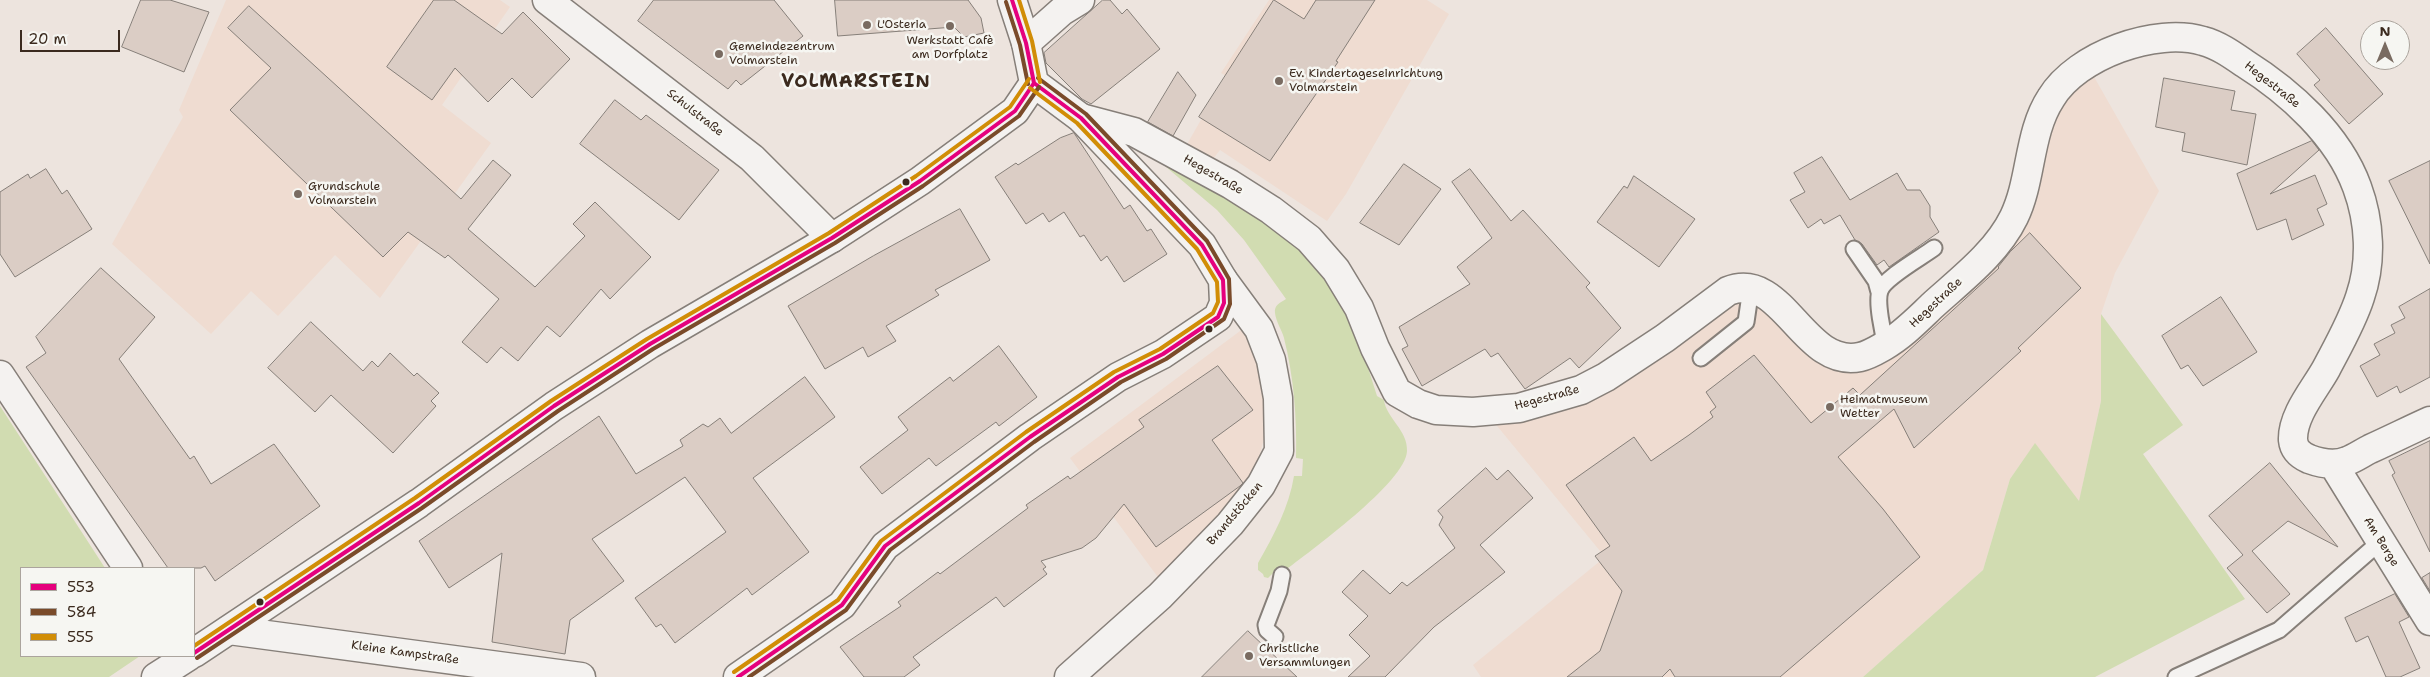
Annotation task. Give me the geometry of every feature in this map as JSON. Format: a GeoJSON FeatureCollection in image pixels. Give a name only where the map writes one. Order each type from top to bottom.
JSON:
{"type":"FeatureCollection","features":[{"type":"Feature","properties":{"kind":"street","name":"Schulstraße"},"geometry":{"type":"LineString","coordinates":[[547,0],[752,158],[832,238]]}},
{"type":"Feature","properties":{"kind":"street"},"geometry":{"type":"LineString","coordinates":[[1012,0],[1026,43],[1034,83],[1081,118]]}},
{"type":"Feature","properties":{"kind":"street"},"geometry":{"type":"LineString","coordinates":[[1026,43],[1062,11],[1080,0]]}},
{"type":"Feature","properties":{"kind":"street","name":"Hegestraße"},"geometry":{"type":"LineString","coordinates":[[1081,118],[1134,132],[1230,184],[1272,210],[1309,239],[1336,270],[1359,308],[1375,348],[1397,392],[1418,404],[1436,410],[1473,412],[1519,408],[1581,390],[1606,377],[1658,343],[1728,291],[1738,287],[1751,288],[1768,296],[1814,342],[1827,351],[1850,358],[1864,357],[1897,338],[1981,261],[2003,235],[2015,215],[2040,120],[2051,96],[2064,82],[2092,60],[2140,42],[2166,37],[2206,41],[2223,49],[2261,74],[2309,116],[2345,160],[2365,210],[2367,250],[2361,296],[2294,429],[2293,444],[2300,455],[2318,463],[2344,463],[2430,421]]}},
{"type":"Feature","properties":{"kind":"street"},"geometry":{"type":"LineString","coordinates":[[195,651],[419,502],[554,406],[650,344],[832,238],[920,181],[1015,111],[1034,83]]}},
{"type":"Feature","properties":{"kind":"street","name":"Brandstöcken"},"geometry":{"type":"LineString","coordinates":[[1069,677],[1160,596],[1230,524],[1261,485],[1279,451],[1278,398],[1272,360],[1259,330],[1223,280],[1202,245],[1081,118]]}},
{"type":"Feature","properties":{"kind":"street"},"geometry":{"type":"LineString","coordinates":[[738,677],[842,604],[885,546],[1030,436],[1118,377],[1163,354],[1218,317],[1224,303],[1223,280]]}},
{"type":"Feature","properties":{"kind":"street"},"geometry":{"type":"LineString","coordinates":[[0,375],[127,567]]}},
{"type":"Feature","properties":{"kind":"street","name":"Am Berge"},"geometry":{"type":"LineString","coordinates":[[2333,464],[2430,621]]}},
{"type":"Feature","properties":{"kind":"street","name":"Kleine Kampstraße"},"geometry":{"type":"LineString","coordinates":[[229,630],[581,677]]}},
{"type":"Feature","properties":{"kind":"street"},"geometry":{"type":"LineString","coordinates":[[156,677],[186,657]]}},
{"type":"Feature","properties":{"kind":"lane"},"geometry":{"type":"LineString","coordinates":[[1854,248],[1876,281],[1879,292],[1881,330],[1886,345]]}},
{"type":"Feature","properties":{"kind":"lane"},"geometry":{"type":"LineString","coordinates":[[1879,292],[1886,282],[1934,248]]}},
{"type":"Feature","properties":{"kind":"lane"},"geometry":{"type":"LineString","coordinates":[[1701,358],[1746,322],[1751,288]]}},
{"type":"Feature","properties":{"kind":"lane"},"geometry":{"type":"LineString","coordinates":[[2176,677],[2278,630],[2381,541]]}},
{"type":"Feature","properties":{"kind":"lane"},"geometry":{"type":"LineString","coordinates":[[1275,637],[1266,625],[1279,591],[1282,575]]}},
{"type":"Feature","properties":{"kind":"shaded area","name":"Grundschule Volmarstein"},"geometry":{"type":"Polygon","coordinates":[[[226,0],[500,0],[510,7],[442,105],[491,143],[380,298],[335,255],[278,316],[251,291],[211,334],[112,244],[183,117],[179,110],[226,0]]]}},
{"type":"Feature","properties":{"kind":"shaded area"},"geometry":{"type":"Polygon","coordinates":[[[1269,0],[1427,0],[1449,14],[1346,194],[1327,221],[1220,150],[1213,159],[1186,146],[1226,76],[1221,73],[1269,0]]]}},
{"type":"Feature","properties":{"kind":"shaded area"},"geometry":{"type":"Polygon","coordinates":[[[2093,75],[2159,191],[2115,273],[2101,314],[2101,401],[2079,502],[2035,444],[2010,479],[1983,570],[1863,677],[1481,677],[1473,665],[1605,557],[1493,421],[1747,292],[1839,368],[1992,262],[2032,140],[2083,80],[2093,75]]]}},
{"type":"Feature","properties":{"kind":"shaded area"},"geometry":{"type":"Polygon","coordinates":[[[1244,328],[1264,373],[1267,426],[1260,454],[1249,476],[1229,505],[1160,580],[1070,458],[1244,328]]]}},
{"type":"Feature","properties":{"kind":"green space"},"geometry":{"type":"Polygon","coordinates":[[[1140,145],[1185,170],[1302,245],[1338,287],[1363,352],[1377,396],[1384,400],[1389,413],[1404,437],[1407,451],[1402,464],[1391,480],[1374,498],[1283,572],[1281,573],[1277,569],[1268,578],[1264,577],[1258,570],[1258,563],[1285,510],[1294,476],[1302,476],[1303,459],[1296,458],[1295,413],[1290,368],[1284,338],[1275,313],[1276,306],[1286,299],[1244,240],[1217,210],[1140,145]]]}},
{"type":"Feature","properties":{"kind":"green space"},"geometry":{"type":"Polygon","coordinates":[[[2101,314],[2183,425],[2143,454],[2245,599],[2095,677],[1863,677],[1983,570],[2010,479],[2035,443],[2079,501],[2101,401],[2101,314]]]}},
{"type":"Feature","properties":{"kind":"green space"},"geometry":{"type":"Polygon","coordinates":[[[0,406],[104,567],[20,567],[20,657],[139,657],[109,677],[0,677],[0,406]]]}},
{"type":"Feature","properties":{"kind":"building"},"geometry":{"type":"Polygon","coordinates":[[[141,0],[170,0],[209,12],[184,72],[122,47],[141,0]]]}},
{"type":"Feature","properties":{"kind":"building"},"geometry":{"type":"Polygon","coordinates":[[[434,0],[454,0],[502,34],[523,12],[570,59],[532,98],[512,78],[488,102],[455,68],[432,100],[387,67],[434,0]]]}},
{"type":"Feature","properties":{"kind":"building","name":"Gemeindezentrum Volmarstein"},"geometry":{"type":"Polygon","coordinates":[[[654,0],[774,0],[803,36],[741,85],[736,80],[728,89],[638,21],[654,0]]]}},
{"type":"Feature","properties":{"kind":"building"},"geometry":{"type":"Polygon","coordinates":[[[835,0],[968,0],[981,18],[984,33],[964,37],[954,27],[838,36],[835,0]]]}},
{"type":"Feature","properties":{"kind":"building"},"geometry":{"type":"Polygon","coordinates":[[[1103,0],[1110,0],[1122,14],[1127,9],[1160,49],[1091,104],[1082,99],[1046,63],[1044,53],[1103,0]]]}},
{"type":"Feature","properties":{"kind":"building","name":"Ev. Kindertageseinrichtung Volmarstein"},"geometry":{"type":"Polygon","coordinates":[[[1274,0],[1304,19],[1316,0],[1375,0],[1336,61],[1338,62],[1270,161],[1199,117],[1274,0]]]}},
{"type":"Feature","properties":{"kind":"building"},"geometry":{"type":"Polygon","coordinates":[[[249,6],[461,199],[493,160],[511,175],[468,229],[535,287],[585,236],[573,224],[595,202],[651,257],[610,299],[601,289],[560,337],[547,326],[518,361],[501,347],[487,363],[462,342],[499,299],[448,255],[445,258],[408,232],[383,257],[230,110],[271,68],[228,28],[249,6]]]}},
{"type":"Feature","properties":{"kind":"building"},"geometry":{"type":"Polygon","coordinates":[[[2326,28],[2360,67],[2360,70],[2362,70],[2383,94],[2349,124],[2314,85],[2320,80],[2297,54],[2326,28]]]}},
{"type":"Feature","properties":{"kind":"building"},"geometry":{"type":"Polygon","coordinates":[[[1178,72],[1196,95],[1173,136],[1148,122],[1178,72]]]}},
{"type":"Feature","properties":{"kind":"building"},"geometry":{"type":"Polygon","coordinates":[[[2164,78],[2235,91],[2231,110],[2256,114],[2247,165],[2182,151],[2185,133],[2156,127],[2164,78]]]}},
{"type":"Feature","properties":{"kind":"building"},"geometry":{"type":"Polygon","coordinates":[[[615,100],[641,120],[646,115],[719,170],[679,220],[580,144],[615,100]]]}},
{"type":"Feature","properties":{"kind":"building"},"geometry":{"type":"Polygon","coordinates":[[[1074,133],[1124,209],[1130,205],[1147,231],[1151,229],[1167,254],[1124,282],[1107,256],[1101,261],[1084,235],[1080,237],[1064,212],[1049,222],[1043,213],[1026,224],[995,177],[1016,163],[1018,165],[1060,138],[1074,133]]]}},
{"type":"Feature","properties":{"kind":"building"},"geometry":{"type":"Polygon","coordinates":[[[2312,141],[2319,150],[2270,194],[2315,175],[2327,204],[2317,209],[2324,225],[2292,240],[2286,219],[2257,230],[2237,174],[2312,141]]]}},
{"type":"Feature","properties":{"kind":"building"},"geometry":{"type":"Polygon","coordinates":[[[1822,157],[1850,200],[1897,173],[1907,190],[1920,190],[1930,206],[1930,217],[1939,232],[1889,267],[1884,260],[1877,265],[1862,244],[1855,240],[1840,215],[1824,224],[1821,219],[1808,228],[1790,200],[1805,192],[1794,173],[1822,157]]]}},
{"type":"Feature","properties":{"kind":"building"},"geometry":{"type":"Polygon","coordinates":[[[2430,161],[2430,264],[2389,181],[2430,161]]]}},
{"type":"Feature","properties":{"kind":"building"},"geometry":{"type":"Polygon","coordinates":[[[1404,164],[1441,189],[1399,245],[1360,223],[1404,164]]]}},
{"type":"Feature","properties":{"kind":"building"},"geometry":{"type":"Polygon","coordinates":[[[46,169],[62,194],[67,190],[92,229],[15,277],[0,254],[0,192],[28,174],[30,178],[46,169]]]}},
{"type":"Feature","properties":{"kind":"building"},"geometry":{"type":"Polygon","coordinates":[[[1470,169],[1511,221],[1523,210],[1590,283],[1586,287],[1621,328],[1579,368],[1570,358],[1525,389],[1498,353],[1491,357],[1485,349],[1422,386],[1402,349],[1408,346],[1399,327],[1470,284],[1457,267],[1492,238],[1452,182],[1470,169]]]}},
{"type":"Feature","properties":{"kind":"building"},"geometry":{"type":"Polygon","coordinates":[[[1634,176],[1695,219],[1659,267],[1597,222],[1624,186],[1627,188],[1634,176]]]}},
{"type":"Feature","properties":{"kind":"building"},"geometry":{"type":"Polygon","coordinates":[[[960,209],[990,260],[935,290],[939,295],[886,326],[896,341],[868,357],[863,347],[825,369],[788,306],[873,256],[960,209]]]}},
{"type":"Feature","properties":{"kind":"building"},"geometry":{"type":"Polygon","coordinates":[[[2030,233],[2081,288],[2018,348],[2021,351],[1914,448],[1894,409],[1838,457],[1883,509],[1920,557],[1780,677],[1675,677],[1670,669],[1662,677],[1567,677],[1600,651],[1622,591],[1595,556],[1610,546],[1566,485],[1634,437],[1651,461],[1689,435],[1713,417],[1710,412],[1716,407],[1706,392],[1754,355],[1811,423],[1853,388],[1860,395],[1999,268],[2010,252],[2030,233]]]}},
{"type":"Feature","properties":{"kind":"building"},"geometry":{"type":"Polygon","coordinates":[[[101,268],[155,317],[119,359],[190,459],[194,456],[211,484],[274,444],[320,506],[215,581],[205,566],[201,568],[167,567],[26,367],[46,353],[36,337],[101,268]]]}},
{"type":"Feature","properties":{"kind":"building"},"geometry":{"type":"Polygon","coordinates":[[[2430,289],[2430,377],[2400,393],[2397,386],[2377,397],[2360,366],[2380,355],[2374,344],[2395,333],[2391,325],[2405,318],[2399,307],[2430,289]]]}},
{"type":"Feature","properties":{"kind":"building"},"geometry":{"type":"Polygon","coordinates":[[[2221,297],[2257,352],[2203,386],[2188,365],[2181,369],[2162,336],[2221,297]]]}},
{"type":"Feature","properties":{"kind":"building"},"geometry":{"type":"Polygon","coordinates":[[[311,322],[363,371],[372,361],[378,367],[390,353],[414,376],[417,373],[439,393],[431,401],[436,406],[393,453],[331,395],[315,412],[268,368],[311,322]]]}},
{"type":"Feature","properties":{"kind":"building"},"geometry":{"type":"Polygon","coordinates":[[[999,346],[1037,397],[999,426],[996,422],[936,466],[929,458],[882,494],[860,467],[908,430],[898,417],[950,377],[953,381],[999,346]]]}},
{"type":"Feature","properties":{"kind":"building"},"geometry":{"type":"Polygon","coordinates":[[[1218,366],[1253,410],[1212,440],[1243,483],[1240,486],[1156,547],[1124,504],[1096,538],[1082,548],[1041,561],[1046,567],[1043,569],[1047,574],[1004,607],[996,597],[913,657],[920,665],[904,677],[864,677],[840,647],[901,606],[898,602],[938,572],[940,574],[1028,508],[1026,505],[1068,476],[1070,479],[1144,427],[1139,420],[1218,366]]]}},
{"type":"Feature","properties":{"kind":"building"},"geometry":{"type":"Polygon","coordinates":[[[805,377],[835,417],[753,478],[809,552],[752,595],[747,588],[675,643],[661,624],[656,627],[635,598],[726,532],[685,477],[592,539],[624,581],[570,620],[565,654],[492,642],[502,553],[449,588],[419,541],[599,416],[636,474],[683,446],[680,440],[703,424],[708,427],[720,418],[731,433],[805,377]]]}},
{"type":"Feature","properties":{"kind":"building"},"geometry":{"type":"Polygon","coordinates":[[[2430,441],[2430,552],[2392,475],[2395,473],[2389,461],[2430,441]]]}},
{"type":"Feature","properties":{"kind":"building"},"geometry":{"type":"Polygon","coordinates":[[[2270,463],[2338,547],[2288,521],[2252,551],[2290,594],[2267,613],[2227,568],[2243,555],[2209,516],[2270,463]]]}},
{"type":"Feature","properties":{"kind":"building"},"geometry":{"type":"Polygon","coordinates":[[[1486,468],[1497,480],[1508,470],[1533,498],[1480,545],[1505,572],[1434,627],[1385,677],[1348,677],[1370,656],[1349,635],[1368,616],[1342,592],[1363,570],[1390,594],[1402,582],[1407,586],[1455,548],[1439,525],[1443,517],[1438,511],[1486,468]]]}},
{"type":"Feature","properties":{"kind":"building"},"geometry":{"type":"Polygon","coordinates":[[[2430,573],[2430,591],[2422,578],[2430,573]]]}},
{"type":"Feature","properties":{"kind":"building"},"geometry":{"type":"Polygon","coordinates":[[[2395,594],[2409,617],[2399,622],[2420,668],[2400,677],[2386,677],[2368,636],[2356,642],[2345,618],[2395,594]]]}},
{"type":"Feature","properties":{"kind":"building","name":"Christliche Versammlungen"},"geometry":{"type":"Polygon","coordinates":[[[1248,631],[1297,677],[1202,677],[1248,631]]]}},
{"type":"Feature","properties":{"kind":"transit line","name":"553"},"geometry":{"type":"LineString","coordinates":[[1012,0],[1026,43],[1034,83]]}},
{"type":"Feature","properties":{"kind":"transit line","name":"555"},"geometry":{"type":"LineString","coordinates":[[1019,0],[1032,41],[1040,82]]}},
{"type":"Feature","properties":{"kind":"transit line","name":"584"},"geometry":{"type":"LineString","coordinates":[[1006,2],[1020,45],[1028,84]]}},
{"type":"Feature","properties":{"kind":"transit line","name":"584"},"geometry":{"type":"LineString","coordinates":[[749,677],[846,610],[890,550],[1034,442],[1121,382],[1166,359],[1224,319],[1230,304],[1229,279],[1207,241],[1086,114],[1038,78]]}},
{"type":"Feature","properties":{"kind":"transit line","name":"555"},"geometry":{"type":"LineString","coordinates":[[195,645],[415,498],[551,401],[647,339],[829,233],[916,176],[1010,107],[1029,79]]}},
{"type":"Feature","properties":{"kind":"transit line","name":"553"},"geometry":{"type":"LineString","coordinates":[[195,652],[419,503],[554,406],[650,344],[832,238],[920,181],[1015,111],[1034,83]]}},
{"type":"Feature","properties":{"kind":"transit line","name":"553"},"geometry":{"type":"LineString","coordinates":[[738,677],[842,605],[885,546],[1030,437],[1118,377],[1163,354],[1218,317],[1224,303],[1223,280],[1202,245],[1081,118],[1034,83]]}},
{"type":"Feature","properties":{"kind":"transit line","name":"584"},"geometry":{"type":"LineString","coordinates":[[197,658],[422,508],[558,411],[653,349],[835,243],[923,186],[1019,116],[1039,87]]}},
{"type":"Feature","properties":{"kind":"transit line","name":"555"},"geometry":{"type":"LineString","coordinates":[[734,672],[838,600],[881,541],[1026,432],[1114,372],[1160,349],[1213,313],[1218,302],[1217,282],[1197,249],[1077,123],[1030,88]]}},
{"type":"Feature","properties":{"kind":"place","name":"L'Osteria"},"geometry":{"type":"Point","coordinates":[867,25]}},
{"type":"Feature","properties":{"kind":"place","name":"Werkstatt Cafè am Dorfplatz"},"geometry":{"type":"Point","coordinates":[950,26]}},
{"type":"Feature","properties":{"kind":"place","name":"Gemeindezentrum Volmarstein"},"geometry":{"type":"Point","coordinates":[719,54]}},
{"type":"Feature","properties":{"kind":"place","name":"Ev. Kindertageseinrichtung Volmarstein"},"geometry":{"type":"Point","coordinates":[1279,81]}},
{"type":"Feature","properties":{"kind":"place","name":"Grundschule Volmarstein"},"geometry":{"type":"Point","coordinates":[298,194]}},
{"type":"Feature","properties":{"kind":"place","name":"Heimatmuseum Wetter"},"geometry":{"type":"Point","coordinates":[1830,407]}},
{"type":"Feature","properties":{"kind":"place","name":"Christliche Versammlungen"},"geometry":{"type":"Point","coordinates":[1249,656]}},
{"type":"Feature","properties":{"kind":"district","name":"VOLMARSTEIN"},"geometry":{"type":"Point","coordinates":[856,82]}}]}
